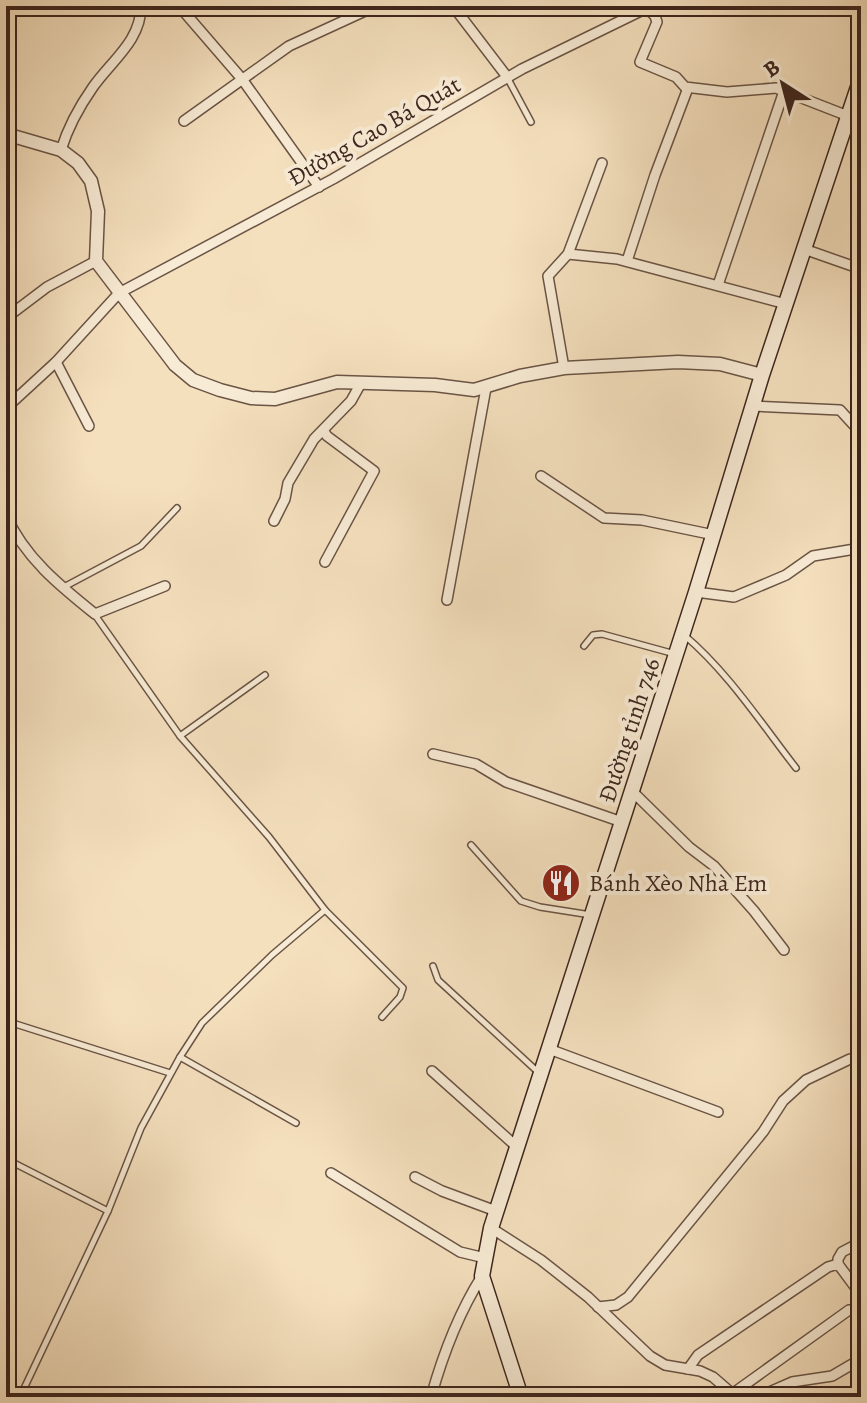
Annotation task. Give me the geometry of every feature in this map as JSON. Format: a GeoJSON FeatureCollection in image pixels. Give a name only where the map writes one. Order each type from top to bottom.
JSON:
{"type":"FeatureCollection","features":[{"type":"Feature","properties":{"kind":"main road","name":"Đường tỉnh 746"},"geometry":{"type":"LineString","coordinates":[[521,1397],[482,1276],[491,1228],[683,634],[762,375],[861,78]]}},
{"type":"Feature","properties":{"kind":"street"},"geometry":{"type":"LineString","coordinates":[[61,150],[68,128],[81,105],[130,43],[141,6]]}},
{"type":"Feature","properties":{"kind":"street"},"geometry":{"type":"LineString","coordinates":[[179,6],[242,79],[319,187]]}},
{"type":"Feature","properties":{"kind":"street"},"geometry":{"type":"LineString","coordinates":[[184,121],[301,40],[376,6]]}},
{"type":"Feature","properties":{"kind":"street"},"geometry":{"type":"LineString","coordinates":[[453,6],[508,78]]}},
{"type":"Feature","properties":{"kind":"street"},"geometry":{"type":"LineString","coordinates":[[649,7],[657,22],[640,62],[676,77],[688,88],[727,92],[770,87],[848,116]]}},
{"type":"Feature","properties":{"kind":"street","name":"Đường Cao Bá Quát"},"geometry":{"type":"LineString","coordinates":[[6,408],[56,362],[119,293],[319,187],[508,78],[649,7]]}},
{"type":"Feature","properties":{"kind":"street"},"geometry":{"type":"LineString","coordinates":[[627,261],[688,88]]}},
{"type":"Feature","properties":{"kind":"street"},"geometry":{"type":"LineString","coordinates":[[718,285],[784,91]]}},
{"type":"Feature","properties":{"kind":"street"},"geometry":{"type":"LineString","coordinates":[[6,134],[61,150],[78,163],[91,181],[98,211],[96,261],[175,365],[193,380],[220,390],[251,398],[275,399],[328,383],[435,385],[474,390],[520,376],[564,368],[678,362],[720,364],[762,375]]}},
{"type":"Feature","properties":{"kind":"street"},"geometry":{"type":"LineString","coordinates":[[564,368],[548,276],[568,254],[602,163]]}},
{"type":"Feature","properties":{"kind":"street"},"geometry":{"type":"LineString","coordinates":[[804,249],[861,269]]}},
{"type":"Feature","properties":{"kind":"street"},"geometry":{"type":"LineString","coordinates":[[568,254],[627,261],[786,304]]}},
{"type":"Feature","properties":{"kind":"street"},"geometry":{"type":"LineString","coordinates":[[6,318],[47,287],[96,261]]}},
{"type":"Feature","properties":{"kind":"street"},"geometry":{"type":"LineString","coordinates":[[56,362],[89,426]]}},
{"type":"Feature","properties":{"kind":"street"},"geometry":{"type":"LineString","coordinates":[[274,521],[285,499],[288,483],[314,439],[351,401],[361,383]]}},
{"type":"Feature","properties":{"kind":"street"},"geometry":{"type":"LineString","coordinates":[[447,600],[486,388]]}},
{"type":"Feature","properties":{"kind":"street"},"geometry":{"type":"LineString","coordinates":[[753,406],[840,410],[861,433]]}},
{"type":"Feature","properties":{"kind":"street"},"geometry":{"type":"LineString","coordinates":[[323,430],[374,471],[325,562]]}},
{"type":"Feature","properties":{"kind":"street"},"geometry":{"type":"LineString","coordinates":[[541,476],[604,518],[642,520],[714,535]]}},
{"type":"Feature","properties":{"kind":"street"},"geometry":{"type":"LineString","coordinates":[[6,515],[9,530],[61,589],[95,614],[165,586]]}},
{"type":"Feature","properties":{"kind":"street"},"geometry":{"type":"LineString","coordinates":[[696,592],[734,597],[786,575],[813,556],[861,548]]}},
{"type":"Feature","properties":{"kind":"street"},"geometry":{"type":"LineString","coordinates":[[433,754],[476,764],[506,782],[622,822]]}},
{"type":"Feature","properties":{"kind":"street"},"geometry":{"type":"LineString","coordinates":[[632,791],[689,847],[714,866],[784,950]]}},
{"type":"Feature","properties":{"kind":"street"},"geometry":{"type":"LineString","coordinates":[[549,1049],[718,1112]]}},
{"type":"Feature","properties":{"kind":"street"},"geometry":{"type":"LineString","coordinates":[[598,1307],[616,1305],[628,1297],[763,1132],[783,1101],[806,1080],[850,1059]]}},
{"type":"Feature","properties":{"kind":"street"},"geometry":{"type":"LineString","coordinates":[[432,1071],[517,1147]]}},
{"type":"Feature","properties":{"kind":"street"},"geometry":{"type":"LineString","coordinates":[[331,1173],[460,1252],[485,1258]]}},
{"type":"Feature","properties":{"kind":"street"},"geometry":{"type":"LineString","coordinates":[[415,1177],[442,1191],[496,1211]]}},
{"type":"Feature","properties":{"kind":"street"},"geometry":{"type":"LineString","coordinates":[[491,1228],[541,1260],[598,1307],[650,1356],[665,1365],[713,1377],[734,1396],[849,1310]]}},
{"type":"Feature","properties":{"kind":"street"},"geometry":{"type":"LineString","coordinates":[[861,1242],[842,1252],[838,1259],[838,1264],[861,1295]]}},
{"type":"Feature","properties":{"kind":"street"},"geometry":{"type":"LineString","coordinates":[[688,1369],[698,1355],[828,1267],[838,1264]]}},
{"type":"Feature","properties":{"kind":"street"},"geometry":{"type":"LineString","coordinates":[[431,1397],[441,1359],[465,1303],[482,1276]]}},
{"type":"Feature","properties":{"kind":"street"},"geometry":{"type":"LineString","coordinates":[[758,1397],[792,1382],[832,1376],[861,1359]]}},
{"type":"Feature","properties":{"kind":"lane"},"geometry":{"type":"LineString","coordinates":[[508,78],[531,122]]}},
{"type":"Feature","properties":{"kind":"lane"},"geometry":{"type":"LineString","coordinates":[[61,589],[141,546],[177,508]]}},
{"type":"Feature","properties":{"kind":"lane"},"geometry":{"type":"LineString","coordinates":[[95,614],[180,736],[269,837],[325,910],[403,988],[400,997],[382,1017]]}},
{"type":"Feature","properties":{"kind":"lane"},"geometry":{"type":"LineString","coordinates":[[584,646],[593,635],[602,634],[676,655]]}},
{"type":"Feature","properties":{"kind":"lane"},"geometry":{"type":"LineString","coordinates":[[683,634],[709,659],[796,768]]}},
{"type":"Feature","properties":{"kind":"lane"},"geometry":{"type":"LineString","coordinates":[[180,736],[265,675]]}},
{"type":"Feature","properties":{"kind":"lane"},"geometry":{"type":"LineString","coordinates":[[471,845],[521,901],[592,915]]}},
{"type":"Feature","properties":{"kind":"lane"},"geometry":{"type":"LineString","coordinates":[[20,1397],[108,1211],[141,1128],[180,1057],[202,1023],[272,955],[325,910]]}},
{"type":"Feature","properties":{"kind":"lane"},"geometry":{"type":"LineString","coordinates":[[433,966],[438,980],[540,1074]]}},
{"type":"Feature","properties":{"kind":"lane"},"geometry":{"type":"LineString","coordinates":[[6,1021],[170,1073]]}},
{"type":"Feature","properties":{"kind":"lane"},"geometry":{"type":"LineString","coordinates":[[180,1057],[296,1123]]}},
{"type":"Feature","properties":{"kind":"lane"},"geometry":{"type":"LineString","coordinates":[[6,1159],[108,1211]]}},
{"type":"Feature","properties":{"kind":"place","name":"Bánh Xèo Nhà Em"},"geometry":{"type":"Point","coordinates":[561,883]}}]}
